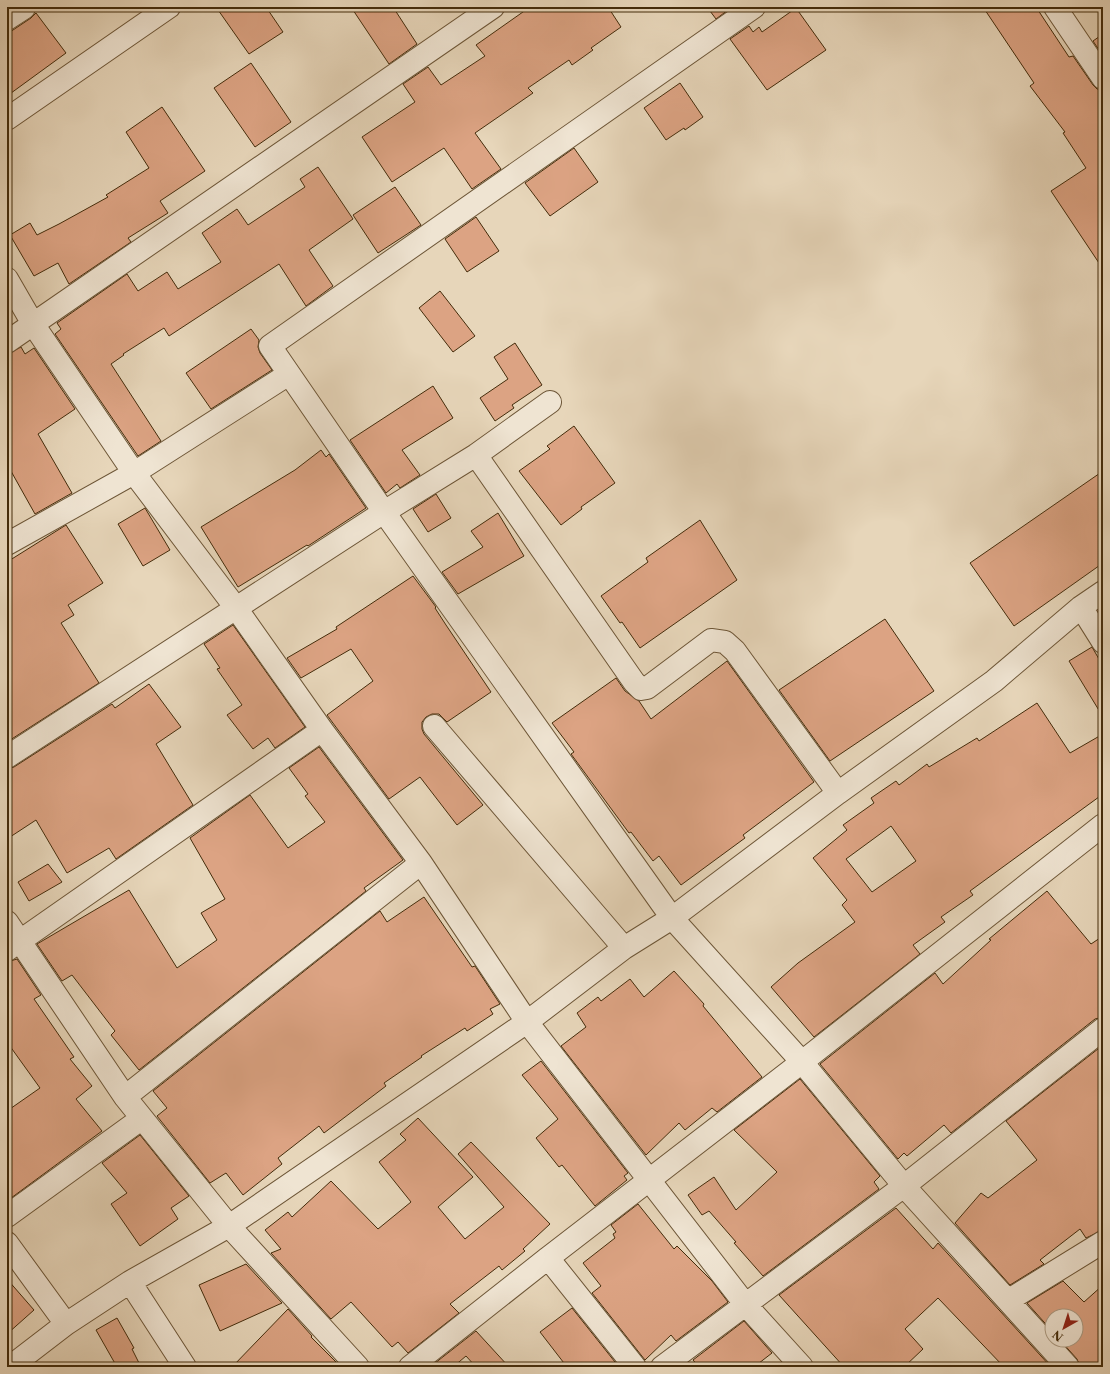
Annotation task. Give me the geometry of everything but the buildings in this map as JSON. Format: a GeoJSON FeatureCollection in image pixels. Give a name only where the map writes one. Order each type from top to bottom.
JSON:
{"type":"FeatureCollection","features":[{"type":"Feature","properties":{"kind":"street"},"geometry":{"type":"LineString","coordinates":[[7,119],[169,7]]}},
{"type":"Feature","properties":{"kind":"street"},"geometry":{"type":"LineString","coordinates":[[7,342],[493,7]]}},
{"type":"Feature","properties":{"kind":"street"},"geometry":{"type":"LineString","coordinates":[[754,7],[270,346],[384,512],[672,918],[802,1062],[904,1186],[1010,1300],[1068,1367]]}},
{"type":"Feature","properties":{"kind":"street"},"geometry":{"type":"LineString","coordinates":[[1055,7],[1103,78]]}},
{"type":"Feature","properties":{"kind":"street"},"geometry":{"type":"LineString","coordinates":[[7,279],[33,324],[134,473],[236,608],[322,730],[421,862],[527,1022],[745,1304],[802,1367]]}},
{"type":"Feature","properties":{"kind":"street"},"geometry":{"type":"LineString","coordinates":[[7,544],[134,473],[289,374]]}},
{"type":"Feature","properties":{"kind":"street"},"geometry":{"type":"LineString","coordinates":[[7,757],[384,512],[476,455],[550,402]]}},
{"type":"Feature","properties":{"kind":"street"},"geometry":{"type":"LineString","coordinates":[[476,455],[641,690],[647,688],[711,640],[725,642],[735,651],[838,793]]}},
{"type":"Feature","properties":{"kind":"street"},"geometry":{"type":"LineString","coordinates":[[10,1367],[66,1324],[130,1282],[229,1226],[527,1022],[624,948],[672,918],[838,793],[994,681],[1081,607],[1103,592]]}},
{"type":"Feature","properties":{"kind":"street"},"geometry":{"type":"LineString","coordinates":[[1081,607],[1103,642]]}},
{"type":"Feature","properties":{"kind":"street"},"geometry":{"type":"LineString","coordinates":[[434,726],[624,948]]}},
{"type":"Feature","properties":{"kind":"street"},"geometry":{"type":"LineString","coordinates":[[13,946],[322,730]]}},
{"type":"Feature","properties":{"kind":"street"},"geometry":{"type":"LineString","coordinates":[[410,1367],[548,1258],[802,1062],[1103,825]]}},
{"type":"Feature","properties":{"kind":"street"},"geometry":{"type":"LineString","coordinates":[[125,1097],[421,862]]}},
{"type":"Feature","properties":{"kind":"street"},"geometry":{"type":"LineString","coordinates":[[7,922],[13,946],[141,1119],[229,1226],[358,1367]]}},
{"type":"Feature","properties":{"kind":"street"},"geometry":{"type":"LineString","coordinates":[[662,1367],[904,1186],[1103,1029]]}},
{"type":"Feature","properties":{"kind":"street"},"geometry":{"type":"LineString","coordinates":[[7,1216],[141,1119]]}},
{"type":"Feature","properties":{"kind":"street"},"geometry":{"type":"LineString","coordinates":[[1010,1300],[1103,1242]]}},
{"type":"Feature","properties":{"kind":"street"},"geometry":{"type":"LineString","coordinates":[[7,1243],[66,1324]]}},
{"type":"Feature","properties":{"kind":"street"},"geometry":{"type":"LineString","coordinates":[[548,1258],[635,1367]]}},
{"type":"Feature","properties":{"kind":"street"},"geometry":{"type":"LineString","coordinates":[[130,1282],[184,1367]]}}]}
